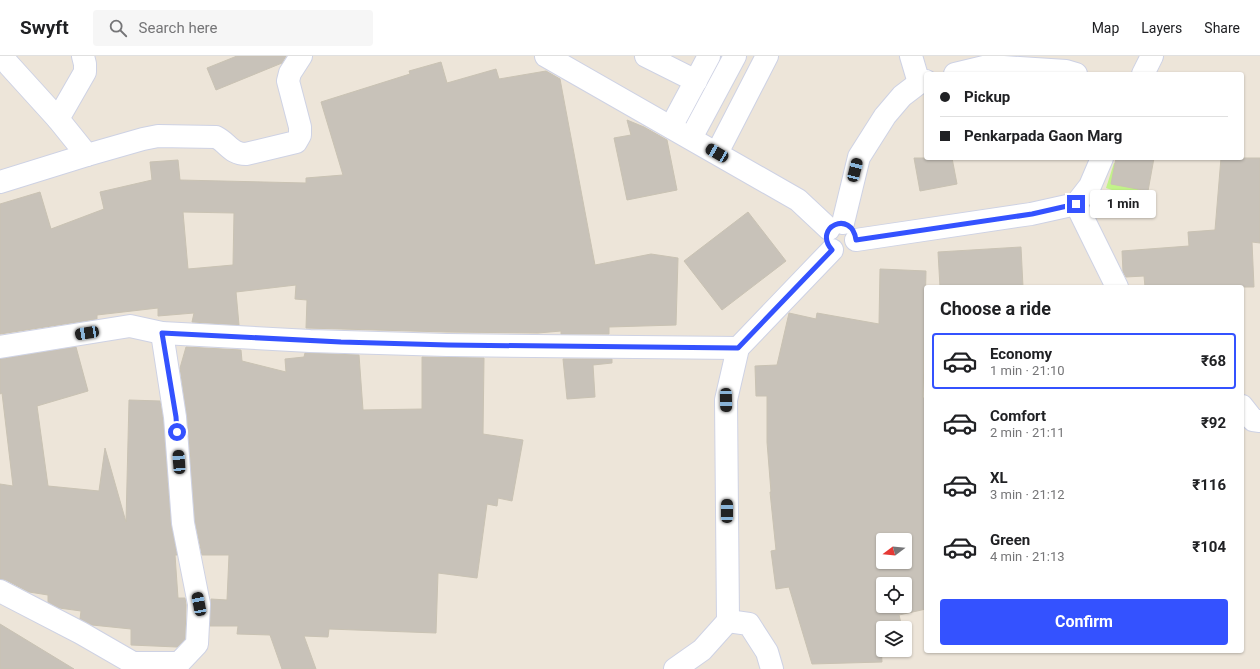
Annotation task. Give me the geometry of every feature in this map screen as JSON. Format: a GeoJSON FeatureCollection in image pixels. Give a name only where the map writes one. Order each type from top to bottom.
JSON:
{"type":"FeatureCollection","features":[{"type":"Feature","properties":{"kind":"street"},"geometry":{"type":"LineString","coordinates":[[2,56],[58,119],[87,155]]}},
{"type":"Feature","properties":{"kind":"street"},"geometry":{"type":"LineString","coordinates":[[58,119],[85,72],[83,56]]}},
{"type":"Feature","properties":{"kind":"street"},"geometry":{"type":"LineString","coordinates":[[0,182],[87,155],[158,136],[216,137],[225,142],[232,150],[239,154],[246,154],[296,142],[300,135],[300,127],[288,81],[290,73],[301,56]]}},
{"type":"Feature","properties":{"kind":"street"},"geometry":{"type":"LineString","coordinates":[[546,56],[798,200],[836,226],[850,226],[855,232],[856,240],[853,248],[847,252],[839,253],[832,250],[827,244],[826,236],[836,226],[859,157],[885,116],[902,96],[923,82],[911,56]]}},
{"type":"Feature","properties":{"kind":"street"},"geometry":{"type":"LineString","coordinates":[[646,56],[696,81]]}},
{"type":"Feature","properties":{"kind":"street"},"geometry":{"type":"LineString","coordinates":[[671,127],[709,56]]}},
{"type":"Feature","properties":{"kind":"street"},"geometry":{"type":"LineString","coordinates":[[691,138],[735,56]]}},
{"type":"Feature","properties":{"kind":"street"},"geometry":{"type":"LineString","coordinates":[[717,153],[767,56]]}},
{"type":"Feature","properties":{"kind":"street"},"geometry":{"type":"LineString","coordinates":[[963,72],[988,66],[1069,72]]}},
{"type":"Feature","properties":{"kind":"street"},"geometry":{"type":"LineString","coordinates":[[856,240],[1032,214],[1076,204],[1090,186],[1101,160]]}},
{"type":"Feature","properties":{"kind":"street"},"geometry":{"type":"LineString","coordinates":[[1076,204],[1116,285]]}},
{"type":"Feature","properties":{"kind":"street"},"geometry":{"type":"LineString","coordinates":[[675,669],[702,650],[728,621],[726,400],[738,348],[832,250]]}},
{"type":"Feature","properties":{"kind":"street"},"geometry":{"type":"LineString","coordinates":[[0,347],[130,326],[162,333],[333,342],[448,345],[738,348]]}},
{"type":"Feature","properties":{"kind":"street"},"geometry":{"type":"LineString","coordinates":[[0,591],[81,633],[133,663],[179,662],[197,644],[199,604],[183,523],[176,417],[162,333]]}},
{"type":"Feature","properties":{"kind":"street"},"geometry":{"type":"LineString","coordinates":[[728,621],[749,624],[767,652],[772,669]]}},
{"type":"Feature","properties":{"kind":"green space"},"geometry":{"type":"Polygon","coordinates":[[[1114,163],[1144,172],[1136,198],[1106,188],[1114,163]]]}},
{"type":"Feature","properties":{"kind":"building"},"geometry":{"type":"Polygon","coordinates":[[[237,56],[286,56],[282,63],[216,90],[207,68],[237,56]]]}},
{"type":"Feature","properties":{"kind":"building"},"geometry":{"type":"Polygon","coordinates":[[[441,62],[447,83],[496,69],[499,79],[546,71],[560,79],[595,265],[651,254],[678,258],[676,325],[609,327],[609,334],[561,334],[561,331],[538,333],[447,332],[306,328],[307,300],[295,299],[296,285],[236,292],[239,325],[192,322],[194,313],[158,316],[158,308],[97,315],[97,319],[0,334],[0,204],[40,192],[51,229],[104,209],[100,192],[152,180],[150,162],[178,160],[180,180],[306,183],[306,178],[343,175],[321,102],[410,74],[409,71],[441,62]],[[183,212],[188,269],[233,265],[234,213],[183,212]]]}},
{"type":"Feature","properties":{"kind":"building"},"geometry":{"type":"Polygon","coordinates":[[[627,120],[644,127],[667,140],[677,190],[627,200],[614,138],[631,135],[627,120]]]}},
{"type":"Feature","properties":{"kind":"building"},"geometry":{"type":"Polygon","coordinates":[[[914,158],[924,158],[924,160],[952,160],[957,184],[920,191],[914,158]]]}},
{"type":"Feature","properties":{"kind":"building"},"geometry":{"type":"Polygon","coordinates":[[[1260,158],[1260,243],[1252,242],[1254,287],[1244,287],[1244,285],[1145,285],[1144,276],[1126,277],[1123,272],[1122,251],[1189,246],[1188,232],[1215,230],[1221,160],[1260,158]]]}},
{"type":"Feature","properties":{"kind":"building"},"geometry":{"type":"Polygon","coordinates":[[[1116,160],[1154,160],[1148,191],[1111,184],[1116,160]]]}},
{"type":"Feature","properties":{"kind":"building"},"geometry":{"type":"Polygon","coordinates":[[[748,212],[786,261],[722,310],[684,261],[748,212]]]}},
{"type":"Feature","properties":{"kind":"building"},"geometry":{"type":"Polygon","coordinates":[[[1021,247],[1023,285],[940,285],[938,252],[1021,247]]]}},
{"type":"Feature","properties":{"kind":"building"},"geometry":{"type":"Polygon","coordinates":[[[880,269],[926,271],[926,285],[924,285],[923,398],[924,609],[912,612],[912,577],[876,577],[876,613],[908,613],[899,615],[900,621],[876,621],[876,657],[882,657],[882,662],[812,664],[789,587],[776,589],[771,551],[776,550],[767,442],[767,396],[756,396],[755,366],[777,365],[789,313],[816,319],[817,313],[879,324],[880,269]]]}},
{"type":"Feature","properties":{"kind":"building"},"geometry":{"type":"Polygon","coordinates":[[[76,347],[88,391],[37,406],[48,486],[99,491],[105,448],[126,522],[129,400],[160,401],[163,418],[171,524],[177,555],[175,555],[178,598],[185,598],[186,605],[185,639],[177,647],[131,645],[131,629],[92,625],[80,619],[81,611],[59,608],[48,602],[48,595],[29,592],[6,580],[0,579],[0,484],[13,486],[2,393],[0,394],[0,359],[76,347]]]}},
{"type":"Feature","properties":{"kind":"building"},"geometry":{"type":"Polygon","coordinates":[[[186,347],[241,350],[242,361],[286,372],[285,359],[304,357],[305,353],[359,355],[363,410],[422,409],[422,357],[484,358],[483,434],[523,440],[512,501],[498,498],[497,506],[487,504],[477,578],[438,573],[436,633],[329,629],[328,637],[304,636],[316,669],[282,669],[270,635],[237,634],[238,626],[210,626],[211,599],[227,600],[229,555],[202,555],[195,521],[187,416],[180,368],[186,347]]]}},
{"type":"Feature","properties":{"kind":"building"},"geometry":{"type":"Polygon","coordinates":[[[563,359],[612,359],[612,363],[593,365],[595,397],[567,399],[563,359]]]}},
{"type":"Feature","properties":{"kind":"building"},"geometry":{"type":"Polygon","coordinates":[[[0,624],[74,669],[0,669],[0,624]]]}},
{"type":"Feature","properties":{"kind":"route"},"geometry":{"type":"LineString","coordinates":[[177,432],[176,417],[162,333],[310,341],[448,345],[738,348],[832,250],[827,244],[826,236],[829,229],[835,224],[843,223],[850,226],[855,232],[856,240],[1032,214],[1076,204]]}}]}
